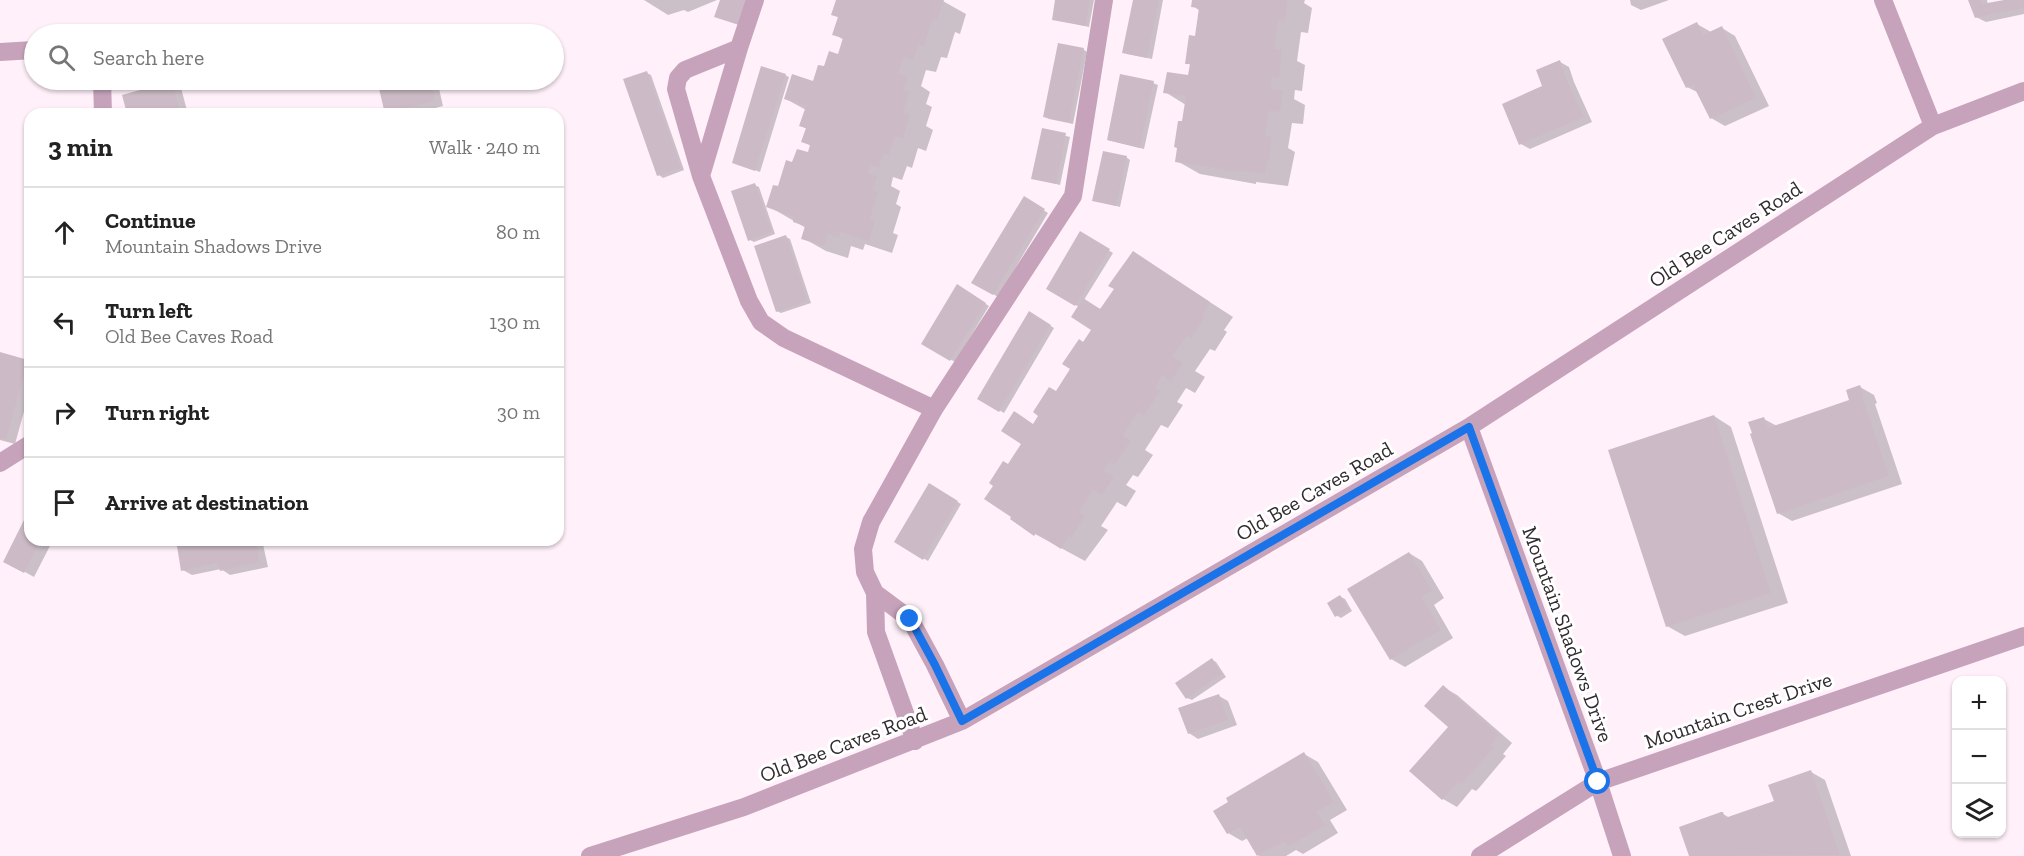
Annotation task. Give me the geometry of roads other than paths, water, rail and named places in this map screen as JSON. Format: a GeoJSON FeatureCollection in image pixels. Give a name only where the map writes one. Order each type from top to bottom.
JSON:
{"type":"FeatureCollection","features":[{"type":"Feature","properties":{"kind":"street"},"geometry":{"type":"LineString","coordinates":[[701,176],[755,0]]}},
{"type":"Feature","properties":{"kind":"street"},"geometry":{"type":"LineString","coordinates":[[915,741],[876,632],[875,593],[865,572],[863,549],[871,522],[934,409],[1073,196],[1104,0]]}},
{"type":"Feature","properties":{"kind":"street"},"geometry":{"type":"LineString","coordinates":[[1883,0],[1933,126]]}},
{"type":"Feature","properties":{"kind":"street"},"geometry":{"type":"LineString","coordinates":[[739,48],[685,70],[678,78],[676,89],[701,176],[749,301],[761,322],[784,338],[934,409]]}},
{"type":"Feature","properties":{"kind":"street"},"geometry":{"type":"LineString","coordinates":[[0,52],[24,51]]}},
{"type":"Feature","properties":{"kind":"street"},"geometry":{"type":"LineString","coordinates":[[102,90],[103,108]]}},
{"type":"Feature","properties":{"kind":"street","name":"Old Bee Caves Road"},"geometry":{"type":"LineString","coordinates":[[590,856],[744,807],[962,721],[1469,427],[1933,126],[2024,91]]}},
{"type":"Feature","properties":{"kind":"street","name":"Mountain Shadows Drive"},"geometry":{"type":"LineString","coordinates":[[1469,427],[1598,782],[1622,856]]}},
{"type":"Feature","properties":{"kind":"street"},"geometry":{"type":"LineString","coordinates":[[0,463],[24,448]]}},
{"type":"Feature","properties":{"kind":"street"},"geometry":{"type":"LineString","coordinates":[[875,593],[910,619],[962,721]]}},
{"type":"Feature","properties":{"kind":"street","name":"Mountain Crest Drive"},"geometry":{"type":"LineString","coordinates":[[1480,856],[1598,782],[2024,636]]}}]}
